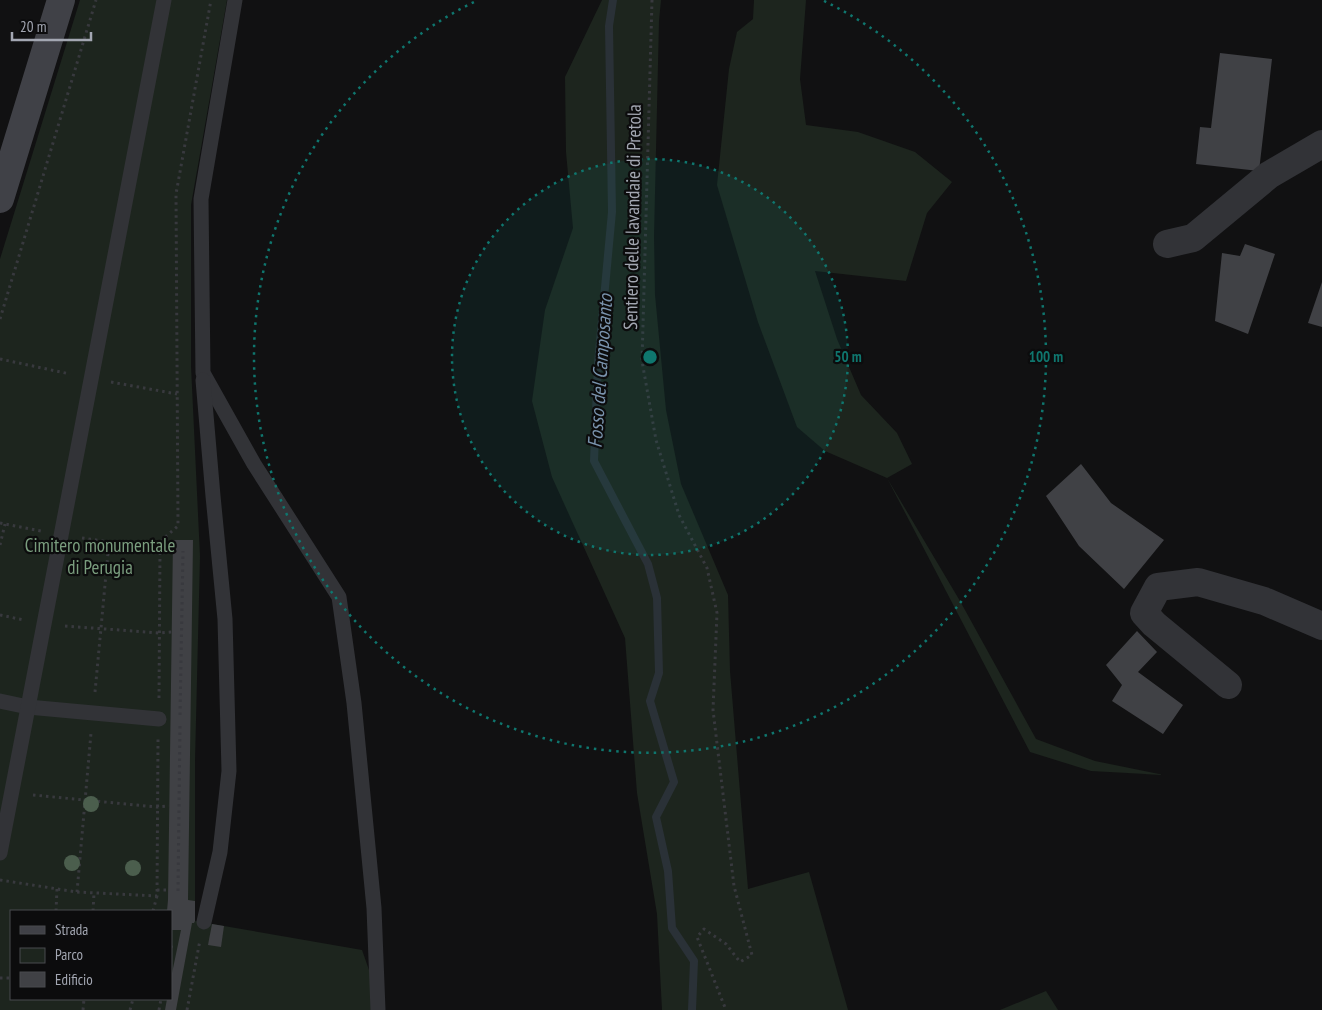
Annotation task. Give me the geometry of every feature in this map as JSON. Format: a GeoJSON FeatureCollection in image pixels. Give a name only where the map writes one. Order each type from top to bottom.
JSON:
{"type":"FeatureCollection","features":[{"type":"Feature","properties":{"kind":"street"},"geometry":{"type":"LineString","coordinates":[[0,199],[62,0]]}},
{"type":"Feature","properties":{"kind":"street"},"geometry":{"type":"LineString","coordinates":[[1167,244],[1193,238],[1270,175],[1322,144]]}},
{"type":"Feature","properties":{"kind":"street"},"geometry":{"type":"LineString","coordinates":[[1228,685],[1154,624],[1144,612],[1158,587],[1198,582],[1264,601],[1322,626]]}},
{"type":"Feature","properties":{"kind":"lane"},"geometry":{"type":"LineString","coordinates":[[0,853],[164,0]]}},
{"type":"Feature","properties":{"kind":"lane"},"geometry":{"type":"LineString","coordinates":[[204,922],[220,852],[229,770],[225,619],[212,496],[203,373],[201,199],[235,0]]}},
{"type":"Feature","properties":{"kind":"lane"},"geometry":{"type":"LineString","coordinates":[[203,373],[254,464],[339,597],[354,703],[373,898],[378,1010]]}},
{"type":"Feature","properties":{"kind":"lane"},"geometry":{"type":"LineString","coordinates":[[0,701],[28,707],[159,719]]}},
{"type":"Feature","properties":{"kind":"path"},"geometry":{"type":"LineString","coordinates":[[0,319],[96,0]]}},
{"type":"Feature","properties":{"kind":"path","name":"Sentiero delle lavandaie di Pretola"},"geometry":{"type":"LineString","coordinates":[[652,0],[642,361],[656,440],[679,515],[707,568],[717,613],[713,710],[734,886],[752,955],[740,962],[726,944],[704,929],[697,938],[726,1010]]}},
{"type":"Feature","properties":{"kind":"path"},"geometry":{"type":"LineString","coordinates":[[0,545],[5,524]]}},
{"type":"Feature","properties":{"kind":"path"},"geometry":{"type":"LineString","coordinates":[[153,910],[157,896],[160,549],[173,551]]}},
{"type":"Feature","properties":{"kind":"path"},"geometry":{"type":"LineString","coordinates":[[0,614],[44,624],[159,633],[172,632]]}},
{"type":"Feature","properties":{"kind":"path"},"geometry":{"type":"LineString","coordinates":[[12,793],[157,807],[169,806]]}},
{"type":"Feature","properties":{"kind":"path"},"geometry":{"type":"LineString","coordinates":[[0,880],[77,892],[157,896]]}},
{"type":"Feature","properties":{"kind":"path"},"geometry":{"type":"LineString","coordinates":[[56,910],[57,889]]}},
{"type":"Feature","properties":{"kind":"path"},"geometry":{"type":"LineString","coordinates":[[157,890],[168,890]]}},
{"type":"Feature","properties":{"kind":"path"},"geometry":{"type":"LineString","coordinates":[[93,910],[94,893]]}},
{"type":"Feature","properties":{"kind":"path"},"geometry":{"type":"LineString","coordinates":[[187,1010],[204,922]]}},
{"type":"Feature","properties":{"kind":"green space","name":"Cimitero monumentale di Perugia"},"geometry":{"type":"Polygon","coordinates":[[[80,0],[227,0],[191,205],[191,366],[200,556],[195,761],[195,921],[362,950],[383,1010],[0,1010],[0,259],[80,0]]]}},
{"type":"Feature","properties":{"kind":"green space"},"geometry":{"type":"Polygon","coordinates":[[[602,0],[661,0],[654,236],[655,295],[666,410],[681,484],[728,595],[730,671],[748,889],[809,872],[848,1010],[662,1010],[657,914],[637,793],[625,638],[552,477],[532,401],[545,310],[573,228],[566,152],[565,77],[602,0]]]}},
{"type":"Feature","properties":{"kind":"green space"},"geometry":{"type":"Polygon","coordinates":[[[754,0],[806,0],[800,79],[806,125],[858,132],[915,152],[952,182],[927,213],[906,281],[815,271],[837,339],[861,395],[897,433],[912,464],[887,478],[825,451],[797,427],[758,322],[717,185],[729,69],[737,32],[753,19],[754,0]]]}},
{"type":"Feature","properties":{"kind":"green space"},"geometry":{"type":"Polygon","coordinates":[[[887,478],[960,601],[1036,739],[1095,761],[1164,775],[1091,771],[1030,752],[887,478]]]}},
{"type":"Feature","properties":{"kind":"green space"},"geometry":{"type":"Polygon","coordinates":[[[1046,991],[1058,1010],[1000,1010],[1046,991]]]}},
{"type":"Feature","properties":{"kind":"building"},"geometry":{"type":"Polygon","coordinates":[[[1220,53],[1272,59],[1259,171],[1196,164],[1200,127],[1211,128],[1220,53]]]}},
{"type":"Feature","properties":{"kind":"building"},"geometry":{"type":"Polygon","coordinates":[[[1245,244],[1275,254],[1248,334],[1215,321],[1222,253],[1240,256],[1245,244]]]}},
{"type":"Feature","properties":{"kind":"building"},"geometry":{"type":"Polygon","coordinates":[[[1322,282],[1322,327],[1308,323],[1322,282]]]}},
{"type":"Feature","properties":{"kind":"building"},"geometry":{"type":"Polygon","coordinates":[[[1081,464],[1111,503],[1164,540],[1124,589],[1079,546],[1046,496],[1081,464]]]}},
{"type":"Feature","properties":{"kind":"building"},"geometry":{"type":"Polygon","coordinates":[[[173,540],[193,540],[188,900],[195,901],[195,921],[192,923],[176,1010],[165,1010],[167,1000],[172,1000],[172,973],[181,930],[172,930],[172,910],[167,910],[173,540]]]}},
{"type":"Feature","properties":{"kind":"building"},"geometry":{"type":"Polygon","coordinates":[[[1137,631],[1157,652],[1138,672],[1183,705],[1163,734],[1112,701],[1122,685],[1106,665],[1137,631]]]}},
{"type":"Feature","properties":{"kind":"building"},"geometry":{"type":"Polygon","coordinates":[[[212,924],[224,926],[221,947],[208,945],[212,924]]]}},
{"type":"Feature","properties":{"kind":"waterway","name":"Fosso del Camposanto"},"geometry":{"type":"LineString","coordinates":[[613,0],[609,26],[612,212],[598,363],[594,461],[648,564],[657,598],[659,673],[650,701],[674,782],[656,817],[668,871],[672,928],[694,961],[692,1010]]}}]}
